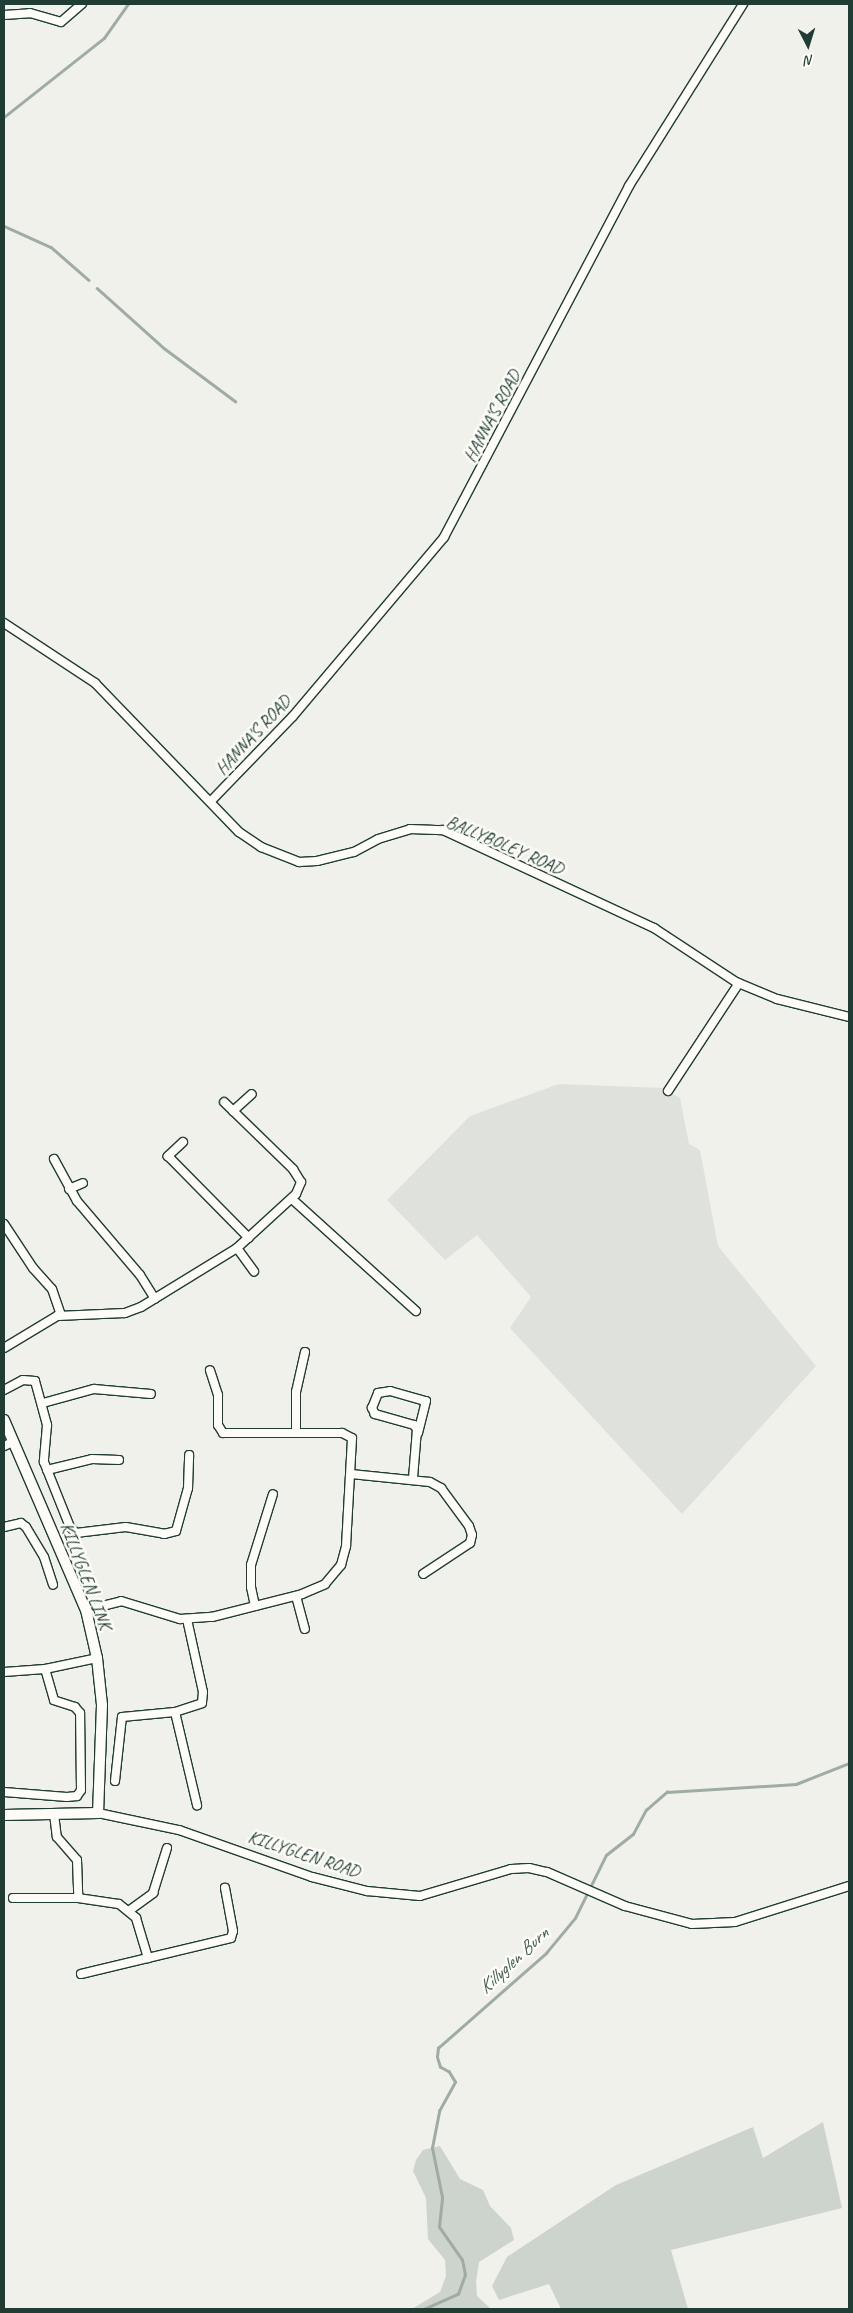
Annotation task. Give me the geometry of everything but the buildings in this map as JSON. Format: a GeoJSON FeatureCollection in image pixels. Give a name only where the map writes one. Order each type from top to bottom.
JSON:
{"type":"FeatureCollection","features":[{"type":"Feature","properties":{"kind":"street"},"geometry":{"type":"LineString","coordinates":[[4,15],[30,13],[61,22],[82,4]]}},
{"type":"Feature","properties":{"kind":"street","name":"HANNA'S ROAD"},"geometry":{"type":"LineString","coordinates":[[212,801],[293,716],[444,537],[630,186],[743,4]]}},
{"type":"Feature","properties":{"kind":"street","name":"BALLYBOLEY ROAD"},"geometry":{"type":"LineString","coordinates":[[4,623],[95,682],[212,801],[239,832],[261,847],[299,862],[332,858],[410,829],[443,830],[654,928],[739,984],[777,999],[849,1017]]}},
{"type":"Feature","properties":{"kind":"street"},"geometry":{"type":"LineString","coordinates":[[668,1091],[739,984]]}},
{"type":"Feature","properties":{"kind":"street"},"geometry":{"type":"LineString","coordinates":[[234,1111],[252,1094]]}},
{"type":"Feature","properties":{"kind":"street"},"geometry":{"type":"LineString","coordinates":[[4,1348],[42,1322],[61,1315],[124,1313],[147,1304],[237,1248],[292,1199],[301,1182],[293,1169],[224,1102]]}},
{"type":"Feature","properties":{"kind":"street"},"geometry":{"type":"LineString","coordinates":[[183,1142],[168,1156],[249,1238]]}},
{"type":"Feature","properties":{"kind":"street"},"geometry":{"type":"LineString","coordinates":[[54,1159],[69,1189],[86,1213],[140,1275],[155,1299]]}},
{"type":"Feature","properties":{"kind":"street"},"geometry":{"type":"LineString","coordinates":[[69,1189],[83,1182]]}},
{"type":"Feature","properties":{"kind":"street"},"geometry":{"type":"LineString","coordinates":[[292,1199],[416,1311]]}},
{"type":"Feature","properties":{"kind":"street"},"geometry":{"type":"LineString","coordinates":[[4,1224],[33,1268],[52,1289],[61,1315]]}},
{"type":"Feature","properties":{"kind":"street"},"geometry":{"type":"LineString","coordinates":[[237,1248],[254,1271]]}},
{"type":"Feature","properties":{"kind":"street"},"geometry":{"type":"LineString","coordinates":[[296,1433],[296,1392],[304,1352]]}},
{"type":"Feature","properties":{"kind":"street"},"geometry":{"type":"LineString","coordinates":[[86,1610],[121,1601],[187,1619],[212,1617],[296,1596],[325,1584],[341,1565],[353,1444],[349,1435],[223,1433],[218,1425],[217,1392],[210,1370]]}},
{"type":"Feature","properties":{"kind":"street"},"geometry":{"type":"LineString","coordinates":[[4,1390],[31,1379],[35,1381],[44,1403],[47,1425],[44,1456],[47,1470],[70,1527],[76,1533],[126,1527],[169,1534],[176,1531],[180,1525],[188,1488],[189,1455]]}},
{"type":"Feature","properties":{"kind":"street"},"geometry":{"type":"LineString","coordinates":[[44,1403],[94,1389],[151,1394]]}},
{"type":"Feature","properties":{"kind":"street"},"geometry":{"type":"LineString","coordinates":[[412,1478],[418,1433],[426,1401],[390,1391],[378,1393],[373,1399],[374,1412],[414,1425],[418,1433]]}},
{"type":"Feature","properties":{"kind":"street","name":"KILLYGLEN LINK"},"geometry":{"type":"LineString","coordinates":[[4,1420],[9,1444],[86,1610],[97,1658],[102,1705],[98,1813]]}},
{"type":"Feature","properties":{"kind":"street"},"geometry":{"type":"LineString","coordinates":[[47,1470],[86,1460],[119,1460]]}},
{"type":"Feature","properties":{"kind":"street"},"geometry":{"type":"LineString","coordinates":[[351,1474],[412,1478],[430,1482],[441,1488],[472,1535],[468,1544],[423,1574]]}},
{"type":"Feature","properties":{"kind":"street"},"geometry":{"type":"LineString","coordinates":[[255,1606],[250,1584],[251,1565],[273,1494]]}},
{"type":"Feature","properties":{"kind":"street"},"geometry":{"type":"LineString","coordinates":[[4,1527],[21,1523],[26,1527],[44,1557],[53,1585]]}},
{"type":"Feature","properties":{"kind":"street"},"geometry":{"type":"LineString","coordinates":[[296,1596],[305,1628]]}},
{"type":"Feature","properties":{"kind":"street"},"geometry":{"type":"LineString","coordinates":[[115,1781],[122,1717],[175,1712],[198,1706],[204,1698],[187,1619]]}},
{"type":"Feature","properties":{"kind":"street"},"geometry":{"type":"LineString","coordinates":[[4,1672],[45,1669],[97,1658]]}},
{"type":"Feature","properties":{"kind":"street"},"geometry":{"type":"LineString","coordinates":[[4,1792],[67,1797],[77,1796],[81,1790],[80,1713],[74,1707],[54,1700],[45,1669]]}},
{"type":"Feature","properties":{"kind":"street"},"geometry":{"type":"LineString","coordinates":[[175,1712],[197,1805]]}},
{"type":"Feature","properties":{"kind":"street","name":"KILLYGLEN ROAD"},"geometry":{"type":"LineString","coordinates":[[4,1815],[98,1813],[179,1830],[312,1877],[376,1892],[420,1896],[521,1867],[547,1872],[595,1893],[678,1922],[707,1926],[751,1918],[849,1886]]}},
{"type":"Feature","properties":{"kind":"street"},"geometry":{"type":"LineString","coordinates":[[54,1814],[57,1837],[77,1860],[78,1898]]}},
{"type":"Feature","properties":{"kind":"street"},"geometry":{"type":"LineString","coordinates":[[130,1910],[153,1893],[167,1848]]}},
{"type":"Feature","properties":{"kind":"street"},"geometry":{"type":"LineString","coordinates":[[82,1974],[231,1938],[233,1931],[225,1888]]}},
{"type":"Feature","properties":{"kind":"street"},"geometry":{"type":"LineString","coordinates":[[13,1898],[78,1898],[112,1902],[130,1910],[139,1926],[148,1958]]}},
{"type":"Feature","properties":{"kind":"shaded area"},"geometry":{"type":"Polygon","coordinates":[[[559,1084],[664,1088],[680,1098],[689,1144],[700,1150],[718,1246],[816,1366],[682,1514],[510,1328],[531,1297],[477,1235],[445,1260],[387,1200],[470,1116],[559,1084]]]}},
{"type":"Feature","properties":{"kind":"shaded area"},"geometry":{"type":"Polygon","coordinates":[[[823,2122],[842,2208],[671,2250],[688,2309],[561,2309],[549,2284],[499,2300],[492,2286],[507,2257],[616,2185],[753,2127],[763,2158],[823,2122]]]}},
{"type":"Feature","properties":{"kind":"shaded area"},"geometry":{"type":"Polygon","coordinates":[[[440,2146],[460,2179],[483,2190],[490,2206],[511,2228],[514,2240],[479,2262],[476,2282],[477,2296],[491,2309],[412,2309],[440,2292],[446,2276],[445,2260],[428,2239],[426,2198],[413,2171],[416,2160],[423,2150],[440,2146]]]}},
{"type":"Feature","properties":{"kind":"waterway"},"geometry":{"type":"LineString","coordinates":[[4,117],[104,38],[128,4]]}},
{"type":"Feature","properties":{"kind":"waterway"},"geometry":{"type":"LineString","coordinates":[[4,226],[51,247],[89,280]]}},
{"type":"Feature","properties":{"kind":"waterway"},"geometry":{"type":"LineString","coordinates":[[97,288],[164,348],[235,401]]}},
{"type":"Feature","properties":{"kind":"waterway","name":"Killyglen Burn"},"geometry":{"type":"LineString","coordinates":[[424,2309],[458,2294],[465,2275],[462,2260],[439,2227],[442,2197],[432,2148],[439,2111],[455,2082],[449,2072],[440,2067],[437,2057],[438,2048],[546,1953],[575,1918],[606,1855],[633,1834],[646,1810],[667,1792],[796,1784],[849,1763]]}}]}
